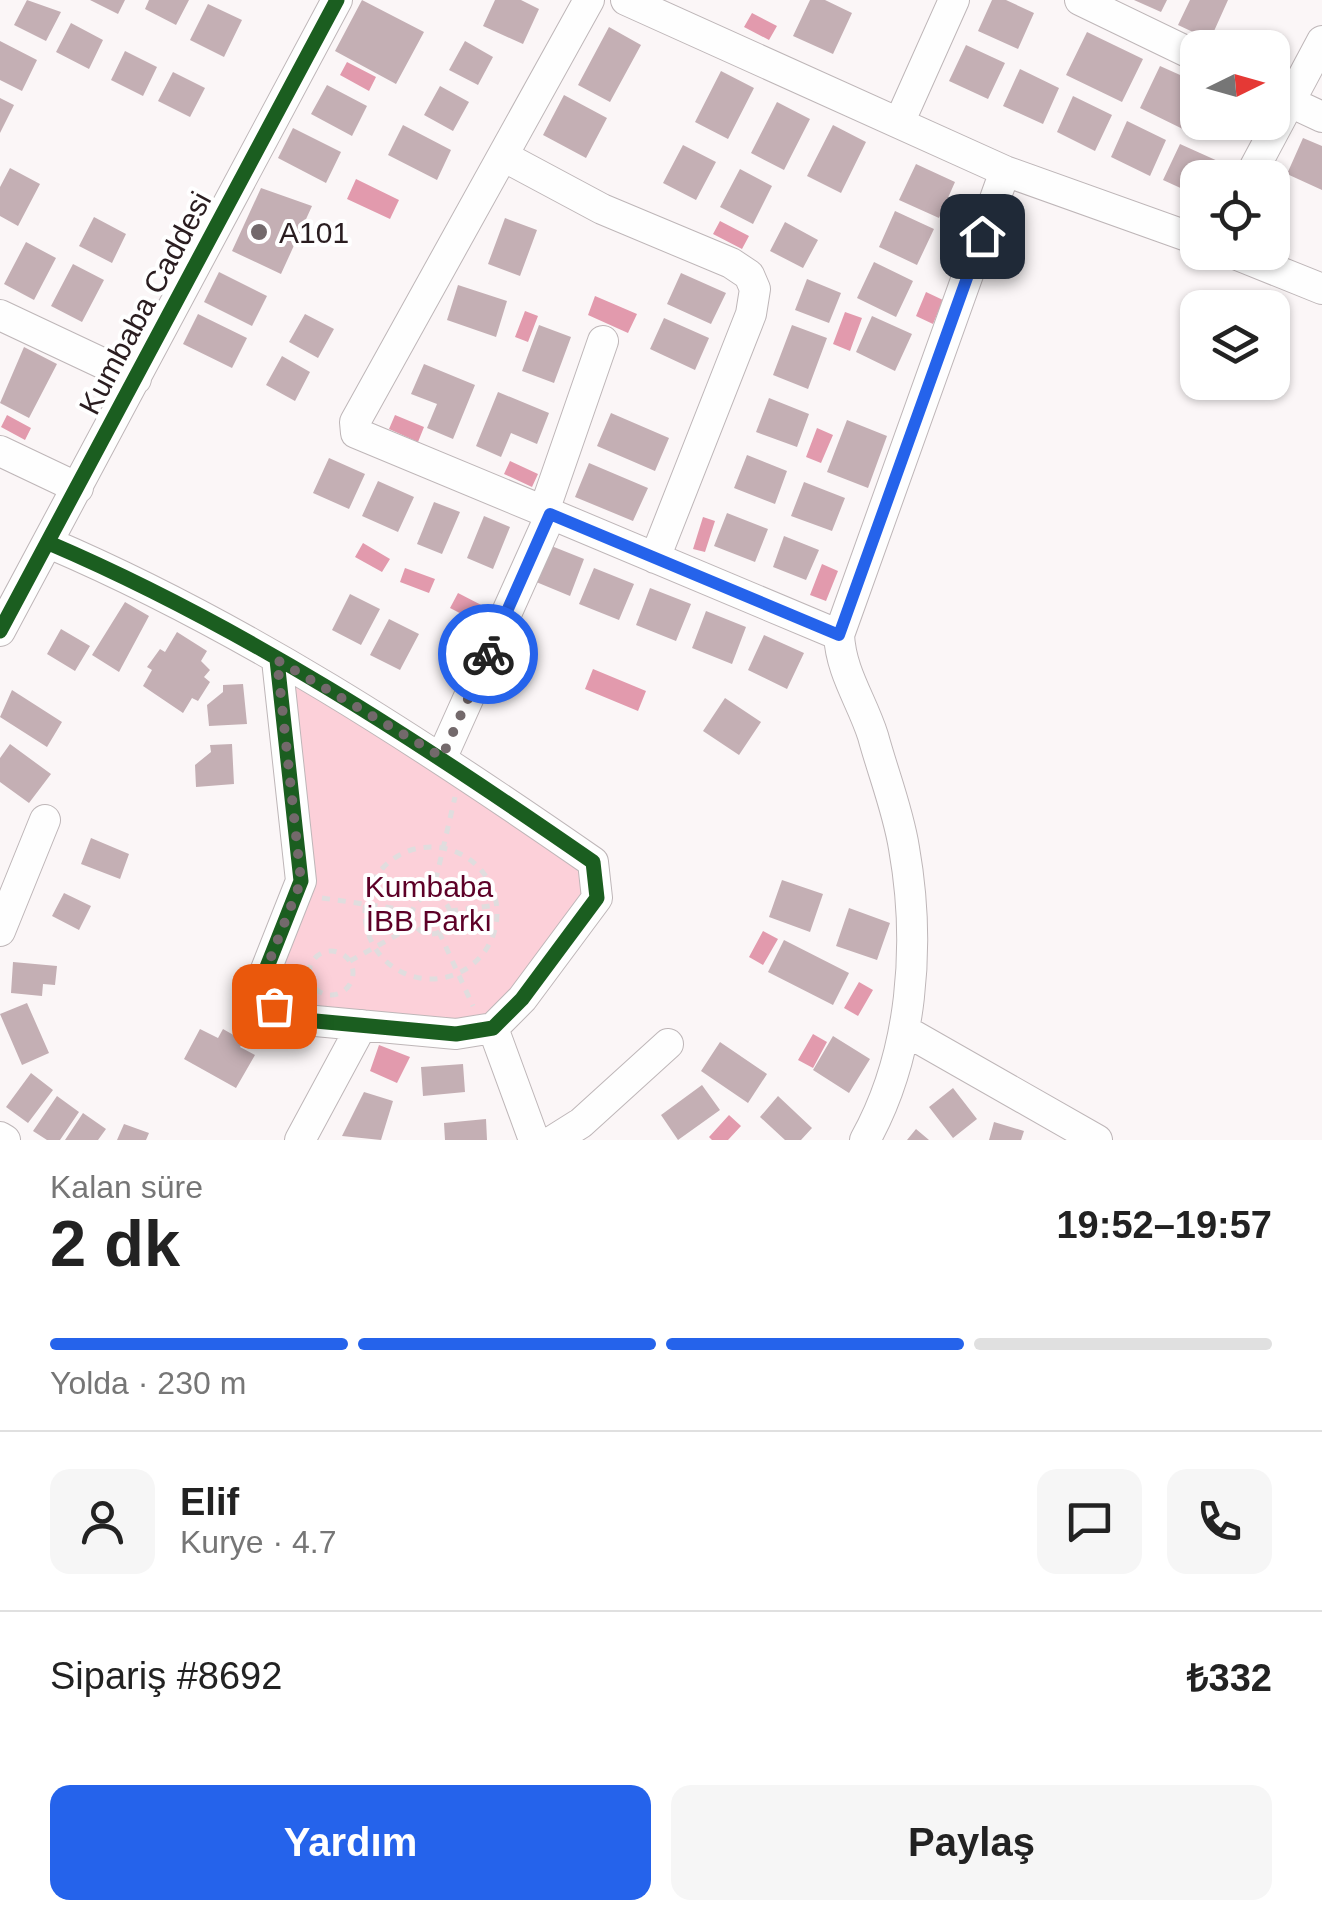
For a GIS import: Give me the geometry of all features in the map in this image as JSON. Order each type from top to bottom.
[{"type":"street","name":"Kumbaba Caddesi","points":[[0,631],[337,0]]},
{"type":"street","points":[[589,0],[354,422],[356,433],[839,635]]},
{"type":"street","points":[[626,0],[1005,171],[1180,234]]},
{"type":"street","points":[[899,123],[954,0]]},
{"type":"street","points":[[1080,0],[1180,48]]},
{"type":"street","points":[[1290,87],[1322,41]]},
{"type":"street","points":[[1290,102],[1322,118]]},
{"type":"street","points":[[503,156],[602,209],[732,262],[749,275],[755,289],[751,314],[723,392],[656,558]]},
{"type":"street","points":[[865,1140],[884,1106],[904,1030],[912,897],[904,843],[870,726],[840,661],[839,635],[1005,171]]},
{"type":"street","points":[[1275,270],[1322,289]]},
{"type":"street","points":[[0,316],[136,379]]},
{"type":"street","points":[[451,763],[547,512],[603,342]]},
{"type":"street","points":[[0,451],[78,488]]},
{"type":"street","points":[[49,543],[209,617],[451,763],[594,862],[598,898],[522,999],[489,1029],[456,1034],[294,1019],[265,994],[265,972],[301,881],[277,660]]},
{"type":"street","points":[[0,931],[45,820]]},
{"type":"street","points":[[300,1140],[362,1025]]},
{"type":"street","points":[[489,1029],[534,1140]]},
{"type":"street","points":[[904,1030],[1097,1140]]},
{"type":"street","points":[[554,1140],[581,1123],[668,1044]]},
{"type":"path","points":[[432,896],[443,847],[451,763]]},
{"type":"path","points":[[418,847],[443,847],[480,868],[497,906],[489,946],[458,974],[417,978],[398,971],[374,947],[368,936],[365,905],[378,870],[396,855],[418,847]]},
{"type":"path","points":[[297,894],[413,912]]},
{"type":"path","points":[[432,896],[444,900],[450,911],[448,924],[438,932],[426,933],[415,925],[413,912],[421,899],[432,896]]},
{"type":"path","points":[[450,911],[497,906]]},
{"type":"path","points":[[350,961],[415,925]]},
{"type":"path","points":[[438,932],[489,1029]]},
{"type":"path","points":[[338,952],[350,961],[351,982],[342,992],[328,995],[311,982],[310,968],[317,956],[338,952]]},
{"type":"green space","name":"Kumbaba İBB Parkı","points":[[277,660],[599,882],[493,1028],[294,1019],[265,972],[301,881]]},
{"type":"shaded area","points":[[752,13],[777,26],[769,40],[744,27]]},
{"type":"shaded area","points":[[347,62],[376,77],[369,91],[340,75]]},
{"type":"shaded area","points":[[356,179],[399,200],[390,219],[347,199]]},
{"type":"shaded area","points":[[720,221],[749,236],[742,249],[713,234]]},
{"type":"shaded area","points":[[926,292],[943,300],[933,324],[916,316]]},
{"type":"shaded area","points":[[595,296],[637,314],[628,333],[588,315]]},
{"type":"shaded area","points":[[525,311],[538,316],[528,342],[515,337]]},
{"type":"shaded area","points":[[845,312],[862,318],[850,351],[833,344]]},
{"type":"shaded area","points":[[7,415],[31,428],[25,440],[1,427]]},
{"type":"shaded area","points":[[395,415],[424,427],[418,442],[389,429]]},
{"type":"shaded area","points":[[817,428],[833,435],[821,463],[806,457]]},
{"type":"shaded area","points":[[510,461],[538,474],[532,487],[504,474]]},
{"type":"shaded area","points":[[703,517],[715,521],[705,552],[693,549]]},
{"type":"shaded area","points":[[363,543],[390,559],[382,572],[355,557]]},
{"type":"shaded area","points":[[822,564],[838,571],[826,601],[810,595]]},
{"type":"shaded area","points":[[405,568],[435,579],[429,593],[400,582]]},
{"type":"shaded area","points":[[458,593],[489,609],[481,624],[450,608]]},
{"type":"shaded area","points":[[593,669],[646,691],[638,711],[585,689]]},
{"type":"shaded area","points":[[763,931],[778,939],[763,965],[749,957]]},
{"type":"shaded area","points":[[859,982],[873,990],[858,1016],[844,1008]]},
{"type":"shaded area","points":[[813,1034],[827,1042],[813,1068],[798,1060]]},
{"type":"shaded area","points":[[379,1045],[410,1057],[397,1083],[370,1071]]},
{"type":"shaded area","points":[[729,1115],[741,1126],[728,1140],[712,1140],[709,1137]]},
{"type":"building","points":[[27,0],[61,12],[46,41],[14,25]]},
{"type":"building","points":[[90,0],[125,0],[118,14]]},
{"type":"building","points":[[149,0],[189,0],[176,25],[145,9]]},
{"type":"building","points":[[362,0],[424,32],[396,84],[335,51]]},
{"type":"building","points":[[495,0],[521,0],[539,9],[523,44],[483,26]]},
{"type":"building","points":[[810,0],[825,0],[852,13],[833,54],[793,36]]},
{"type":"building","points":[[992,0],[1006,0],[1034,13],[1018,49],[978,31]]},
{"type":"building","points":[[1134,0],[1167,0],[1161,12]]},
{"type":"building","points":[[1190,0],[1228,0],[1214,30],[1189,30],[1178,25]]},
{"type":"building","points":[[208,4],[242,20],[224,57],[190,40]]},
{"type":"building","points":[[71,23],[103,40],[89,69],[56,52]]},
{"type":"building","points":[[609,27],[641,45],[610,102],[578,85]]},
{"type":"building","points":[[1087,32],[1143,59],[1122,102],[1066,75]]},
{"type":"building","points":[[0,41],[37,60],[22,91],[0,80]]},
{"type":"building","points":[[465,41],[493,57],[478,85],[449,70]]},
{"type":"building","points":[[966,45],[1005,63],[988,99],[949,81]]},
{"type":"building","points":[[125,51],[157,67],[143,96],[111,80]]},
{"type":"building","points":[[1160,66],[1180,75],[1180,128],[1140,108]]},
{"type":"building","points":[[1020,69],[1059,88],[1043,124],[1003,106]]},
{"type":"building","points":[[721,71],[754,88],[728,139],[695,122]]},
{"type":"building","points":[[173,72],[205,88],[190,117],[158,101]]},
{"type":"building","points":[[327,85],[367,106],[352,136],[311,114]]},
{"type":"building","points":[[440,86],[469,102],[453,131],[424,115]]},
{"type":"building","points":[[564,95],[607,118],[586,158],[543,135]]},
{"type":"building","points":[[1073,96],[1112,115],[1095,151],[1057,132]]},
{"type":"building","points":[[0,98],[14,105],[0,133]]},
{"type":"building","points":[[777,102],[810,119],[784,170],[751,153]]},
{"type":"building","points":[[1127,121],[1166,140],[1150,176],[1111,157]]},
{"type":"building","points":[[403,125],[451,150],[437,180],[388,155]]},
{"type":"building","points":[[833,125],[866,142],[841,193],[807,176]]},
{"type":"building","points":[[293,128],[341,152],[326,183],[278,158]]},
{"type":"building","points":[[1303,138],[1322,146],[1322,190],[1290,175]]},
{"type":"building","points":[[1180,144],[1216,160],[1180,160],[1180,188],[1163,180]]},
{"type":"building","points":[[683,145],[716,162],[696,200],[663,183]]},
{"type":"building","points":[[916,164],[955,182],[939,218],[899,200]]},
{"type":"building","points":[[10,168],[40,184],[18,226],[0,216],[0,187]]},
{"type":"building","points":[[740,169],[772,186],[753,224],[720,207]]},
{"type":"building","points":[[261,188],[312,206],[281,274],[232,251]]},
{"type":"building","points":[[895,211],[934,229],[917,265],[879,247]]},
{"type":"building","points":[[94,217],[126,234],[112,263],[79,246]]},
{"type":"building","points":[[505,218],[537,230],[520,276],[488,264]]},
{"type":"building","points":[[785,222],[818,240],[803,268],[770,251]]},
{"type":"building","points":[[26,242],[56,258],[34,300],[4,284]]},
{"type":"building","points":[[874,262],[913,281],[896,317],[857,298]]},
{"type":"building","points":[[73,264],[104,280],[82,322],[51,306]]},
{"type":"building","points":[[219,272],[267,296],[252,326],[204,302]]},
{"type":"building","points":[[681,273],[726,293],[711,324],[667,304]]},
{"type":"building","points":[[807,279],[841,293],[829,323],[795,310]]},
{"type":"building","points":[[458,285],[507,301],[496,337],[447,320]]},
{"type":"building","points":[[198,314],[247,338],[232,368],[183,344]]},
{"type":"building","points":[[305,314],[334,329],[318,358],[289,342]]},
{"type":"building","points":[[872,316],[912,334],[895,371],[856,352]]},
{"type":"building","points":[[664,318],[709,338],[695,370],[650,349]]},
{"type":"building","points":[[539,325],[571,337],[554,383],[522,371]]},
{"type":"building","points":[[792,325],[827,338],[808,389],[773,375]]},
{"type":"building","points":[[24,347],[57,364],[29,418],[0,403]]},
{"type":"building","points":[[282,356],[310,372],[295,401],[266,385]]},
{"type":"building","points":[[424,364],[475,385],[453,439],[427,428],[437,404],[411,394]]},
{"type":"building","points":[[498,392],[549,413],[537,444],[511,433],[501,457],[476,446]]},
{"type":"building","points":[[769,398],[809,414],[797,447],[756,432]]},
{"type":"building","points":[[611,413],[669,438],[655,471],[597,446]]},
{"type":"building","points":[[847,420],[887,436],[868,488],[827,472]]},
{"type":"building","points":[[747,455],[787,471],[775,504],[734,488]]},
{"type":"building","points":[[329,458],[365,474],[349,509],[313,493]]},
{"type":"building","points":[[589,463],[648,488],[633,521],[575,497]]},
{"type":"building","points":[[378,481],[414,497],[398,532],[362,516]]},
{"type":"building","points":[[804,482],[845,498],[832,531],[791,516]]},
{"type":"building","points":[[434,502],[460,512],[442,554],[417,544]]},
{"type":"building","points":[[727,513],[768,529],[755,562],[714,546]]},
{"type":"building","points":[[484,516],[510,527],[493,569],[467,558]]},
{"type":"building","points":[[784,536],[819,550],[806,580],[773,567]]},
{"type":"building","points":[[544,543],[584,559],[570,596],[529,579]]},
{"type":"building","points":[[594,568],[634,584],[619,620],[579,604]]},
{"type":"building","points":[[650,588],[691,604],[676,641],[636,625]]},
{"type":"building","points":[[350,594],[380,609],[361,645],[332,630]]},
{"type":"building","points":[[125,602],[149,616],[119,672],[92,655]]},
{"type":"building","points":[[706,611],[746,627],[732,664],[692,648]]},
{"type":"building","points":[[389,619],[419,634],[400,670],[370,655]]},
{"type":"building","points":[[61,629],[90,646],[75,671],[47,654]]},
{"type":"building","points":[[177,632],[207,651],[201,661],[210,670],[204,677],[210,682],[198,701],[192,698],[183,713],[143,686],[152,670],[147,667],[160,649],[165,652]]},
{"type":"building","points":[[764,635],[804,653],[787,689],[748,670]]},
{"type":"building","points":[[243,684],[247,724],[209,726],[207,705],[223,692],[223,685]]},
{"type":"building","points":[[12,690],[62,722],[47,747],[0,717]]},
{"type":"building","points":[[725,698],[761,722],[739,755],[703,731]]},
{"type":"building","points":[[10,744],[51,774],[29,803],[0,782],[0,758]]},
{"type":"building","points":[[232,744],[234,784],[196,787],[195,765],[211,752],[210,745]]},
{"type":"building","points":[[91,838],[129,854],[120,879],[81,864]]},
{"type":"building","points":[[782,880],[823,894],[810,932],[769,917]]},
{"type":"building","points":[[64,893],[91,906],[79,930],[52,916]]},
{"type":"building","points":[[849,908],[890,923],[877,960],[836,946]]},
{"type":"building","points":[[784,940],[849,973],[833,1005],[768,972]]},
{"type":"building","points":[[13,962],[57,966],[55,985],[43,984],[42,996],[11,993]]},
{"type":"building","points":[[27,1003],[49,1053],[22,1065],[0,1014]]},
{"type":"building","points":[[200,1029],[218,1038],[223,1029],[244,1041],[240,1047],[255,1055],[236,1088],[184,1059]]},
{"type":"building","points":[[833,1036],[870,1059],[849,1093],[813,1070]]},
{"type":"building","points":[[720,1042],[767,1074],[748,1103],[701,1071]]},
{"type":"building","points":[[463,1064],[465,1092],[423,1096],[421,1067]]},
{"type":"building","points":[[31,1073],[53,1090],[28,1123],[6,1107]]},
{"type":"building","points":[[702,1085],[720,1110],[678,1140],[661,1115]]},
{"type":"building","points":[[953,1088],[977,1119],[953,1138],[929,1107]]},
{"type":"building","points":[[364,1092],[393,1101],[381,1140],[342,1136]]},
{"type":"building","points":[[57,1096],[79,1112],[60,1140],[47,1140],[33,1131]]},
{"type":"building","points":[[778,1096],[812,1128],[801,1140],[785,1140],[760,1117]]},
{"type":"building","points":[[83,1113],[106,1129],[98,1140],[65,1140]]},
{"type":"building","points":[[486,1119],[487,1140],[445,1140],[444,1123]]},
{"type":"building","points":[[994,1122],[1024,1131],[1021,1140],[989,1140]]},
{"type":"building","points":[[124,1124],[149,1133],[146,1140],[117,1140]]},
{"type":"building","points":[[916,1129],[929,1140],[907,1140]]},
{"type":"cycle path","points":[[0,631],[337,0]]},
{"type":"cycle path","points":[[49,543],[192,611],[261,649],[396,730],[593,862],[597,898],[522,999],[493,1028],[456,1034],[294,1019],[265,994],[265,972],[301,881],[277,660]]},
{"type":"way so far","points":[[274,1006],[265,994],[265,972],[301,881],[277,660],[442,757],[488,654]]},
{"type":"place","name":"A101","points":[[259,232]]},
{"type":"route","points":[[488,654],[550,514],[839,635],[982,236]]}]
